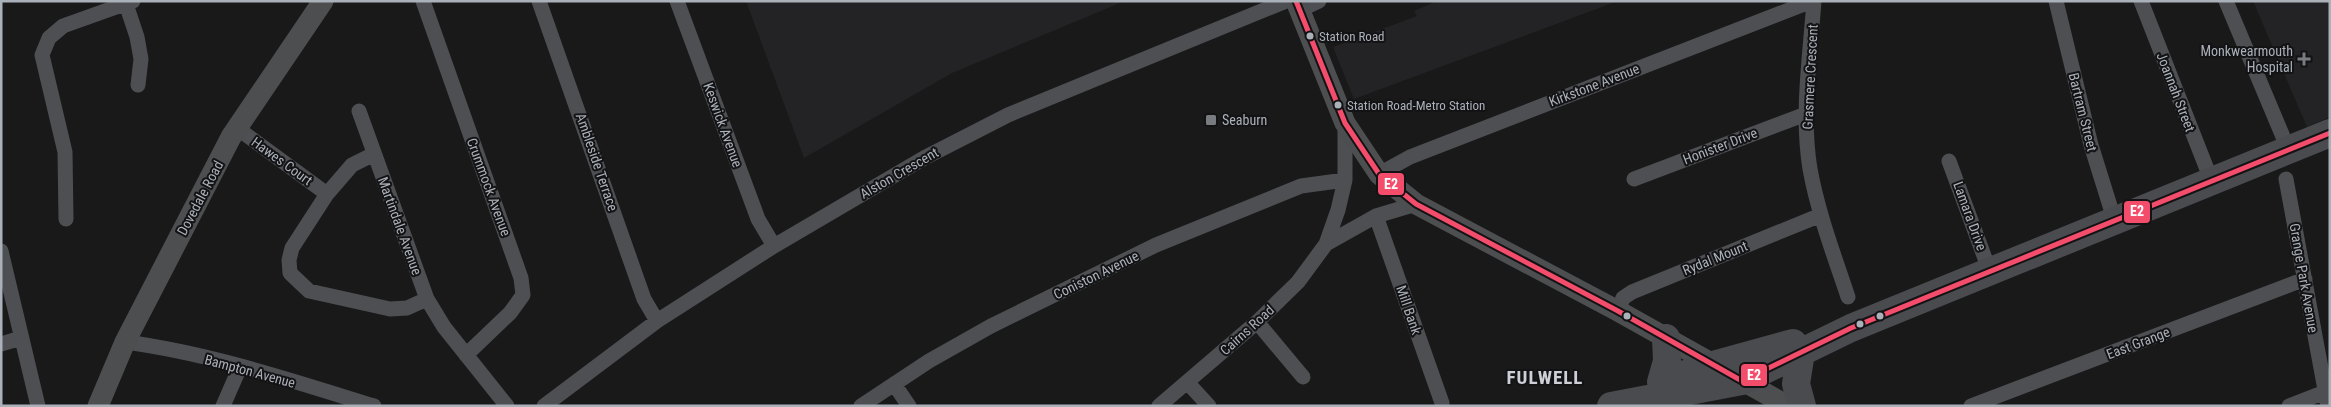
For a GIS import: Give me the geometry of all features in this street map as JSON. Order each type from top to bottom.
[{"type":"highway","points":[[1594,406],[1742,381],[1850,328],[2212,182],[2284,139],[2330,133]]},
{"type":"highway","points":[[1611,406],[1668,394],[1713,365],[1850,328]]},
{"type":"highway","points":[[1666,338],[1668,394]]},
{"type":"highway","points":[[1801,352],[1796,384],[1802,406]]},
{"type":"main road","name":"Dovedale Road","points":[[98,406],[125,342],[238,128],[323,1]]},
{"type":"main road","points":[[1294,4],[1344,123],[1380,174],[1416,204],[1618,310],[1788,406]]},
{"type":"street","name":"Crummock Avenue","points":[[423,1],[521,278],[523,296],[510,313],[466,355]]},
{"type":"street","name":"Ambleside Terrace","points":[[539,1],[644,299],[657,321]]},
{"type":"street","name":"Keswick Avenue","points":[[677,1],[758,219],[774,246]]},
{"type":"street","name":"Alston Crescent","points":[[544,406],[657,321],[774,246],[924,158],[1008,115],[1294,4],[1319,1]]},
{"type":"street","name":"Grasmere Crescent","points":[[1813,1],[1806,114],[1810,168],[1821,215],[1848,297]]},
{"type":"street","name":"Kirkstone Avenue","points":[[1380,174],[1410,156],[1813,1]]},
{"type":"street","name":"Bartram Street","points":[[2056,1],[2091,145],[2115,222]]},
{"type":"street","name":"Joannah Street","points":[[2141,1],[2212,182]]},
{"type":"street","points":[[2226,1],[2284,139]]},
{"type":"street","points":[[66,219],[65,152],[42,55],[48,38],[63,26],[130,3],[141,59],[138,85]]},
{"type":"street","name":"Martindale Avenue","points":[[359,111],[427,298],[444,326],[507,406]]},
{"type":"street","name":"Honister Drive","points":[[1634,179],[1806,114]]},
{"type":"street","name":"Cairns Road","points":[[1159,406],[1257,322],[1298,282],[1326,244],[1338,210],[1345,180],[1344,123]]},
{"type":"street","name":"Hawes Court","points":[[238,128],[327,194]]},
{"type":"street","points":[[374,154],[352,165],[327,194],[292,248],[289,260],[290,273],[298,283],[309,291],[390,309],[408,308],[427,298]]},
{"type":"street","name":"Lamara Drive","points":[[1950,161],[1990,272]]},
{"type":"street","name":"Grange Park Avenue","points":[[2286,179],[2326,399]]},
{"type":"street","name":"Coniston Avenue","points":[[861,406],[929,361],[991,326],[1156,245],[1301,186],[1345,180]]},
{"type":"street","name":"Cairns Road","points":[[1326,244],[1376,216],[1416,204]]},
{"type":"street","name":"Rydal Mount","points":[[1618,310],[1623,298],[1632,292],[1821,215]]},
{"type":"street","name":"Mill Bank","points":[[1376,216],[1442,403]]},
{"type":"street","points":[[1,251],[38,406]]},
{"type":"street","name":"East Grange","points":[[1971,406],[2305,280]]},
{"type":"street","points":[[1257,322],[1303,377]]},
{"type":"street","points":[[1,344],[21,338]]},
{"type":"street","name":"Bampton Avenue","points":[[125,342],[147,345],[240,367],[364,404]]},
{"type":"street","points":[[223,406],[240,367]]},
{"type":"street","points":[[1187,382],[1209,406]]},
{"type":"street","points":[[894,384],[910,406]]},
{"type":"street","points":[[2289,406],[2326,399]]},
{"type":"shaded area","points":[[746,1],[1125,1],[952,73],[804,158]]},
{"type":"shaded area","points":[[1437,1],[1618,1],[1354,99],[1333,47],[1417,16],[1414,11]]},
{"type":"shaded area","name":"Monkwearmouth Hospital","points":[[2253,1],[2330,1],[2330,117],[2307,127]]},
{"type":"transit line","name":"E2","points":[[1296,1],[1345,123],[1379,174],[1416,204],[1618,311],[1742,381],[1851,328],[2330,133]]},
{"type":"place","name":"Station Road","points":[[1310,36]]},
{"type":"place","name":"Monkwearmouth Hospital","points":[[2304,59]]},
{"type":"place","name":"Station Road-Metro Station","points":[[1338,105]]},
{"type":"place","name":"Seaburn","points":[[1211,120]]},
{"type":"district","name":"FULWELL","points":[[1545,377]]}]
